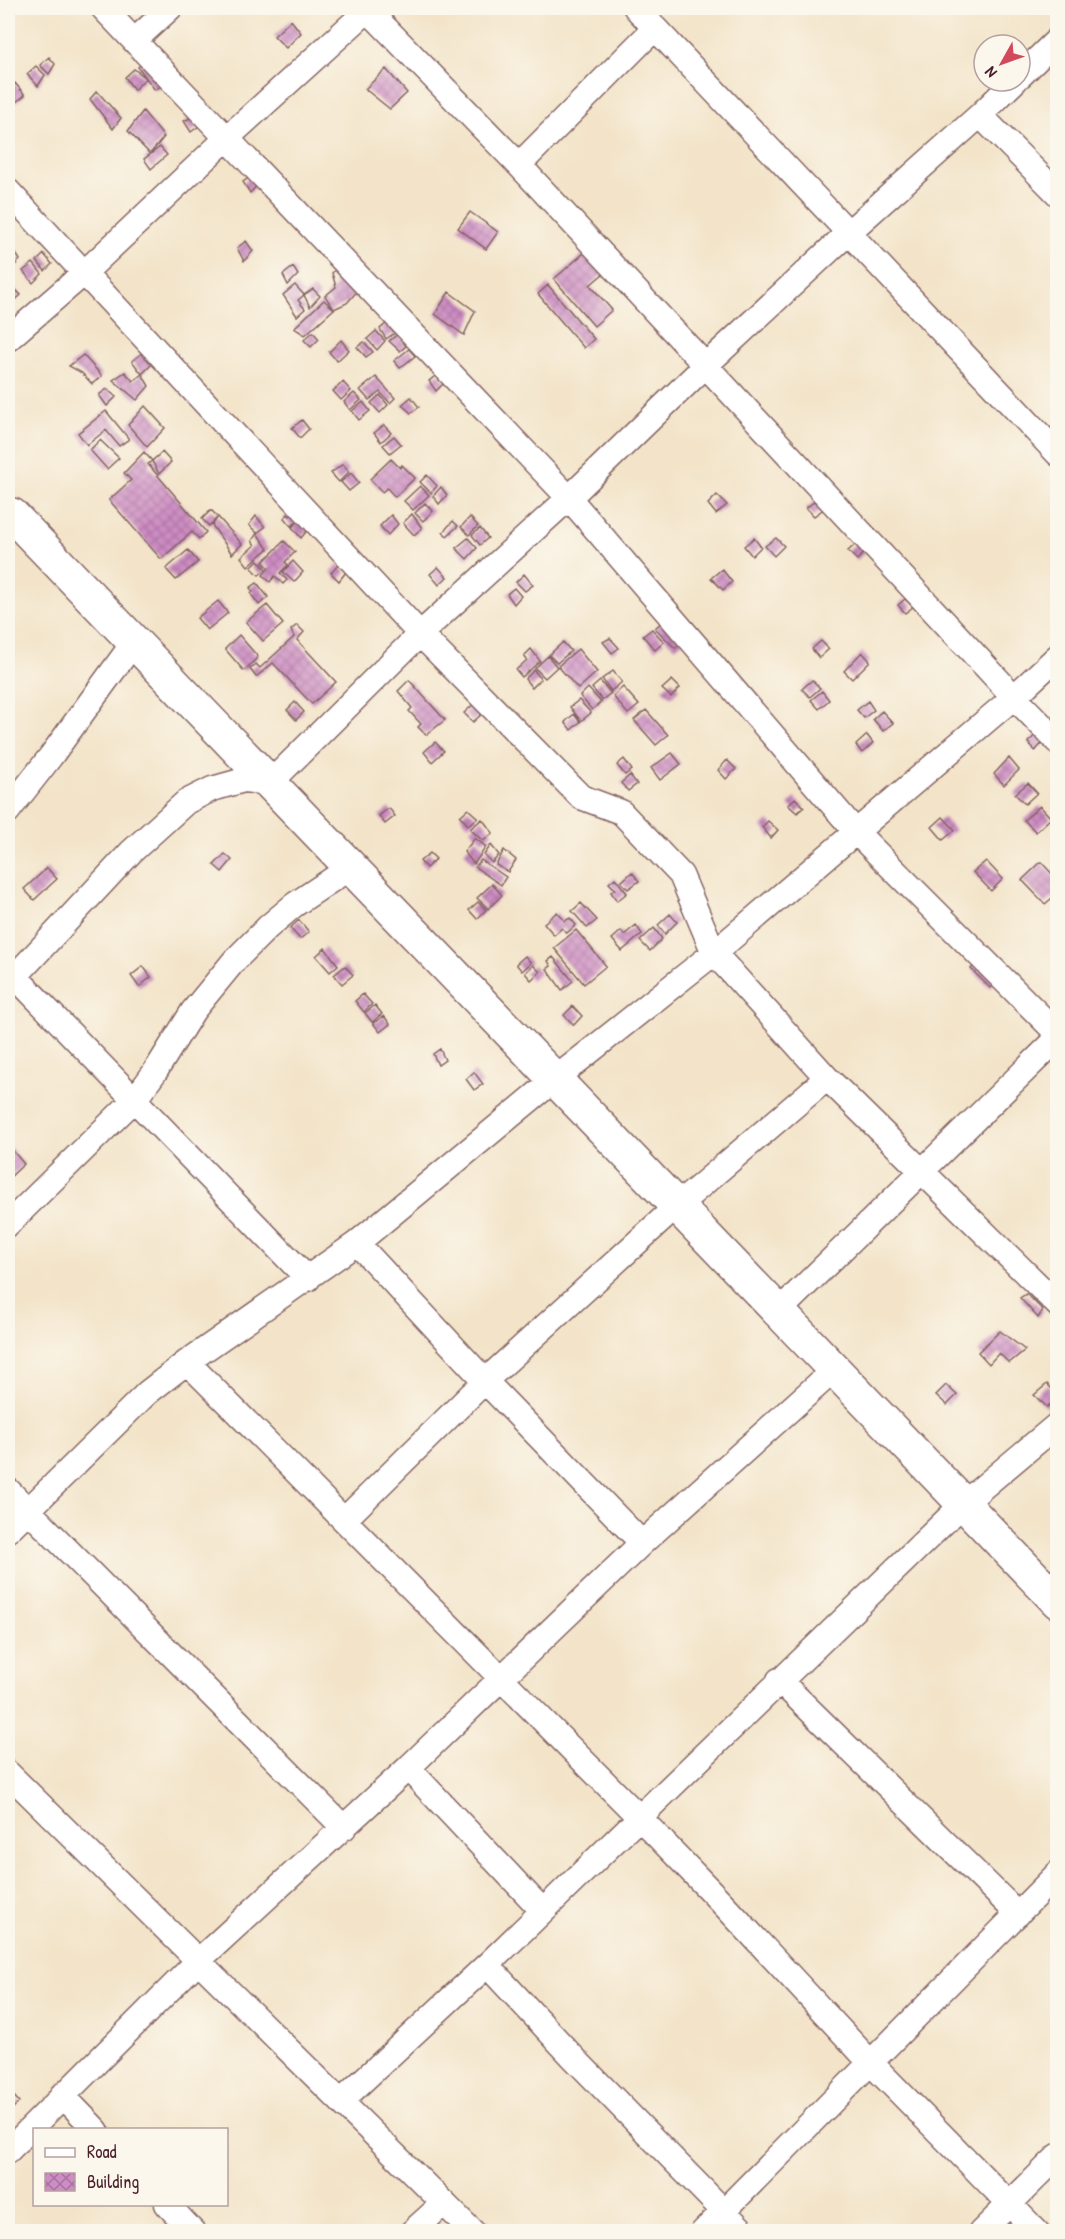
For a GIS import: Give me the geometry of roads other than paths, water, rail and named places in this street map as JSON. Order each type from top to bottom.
[{"type":"street","points":[[103,8],[569,498],[856,832],[1058,1036],[778,1312]]},
{"type":"street","points":[[135,41],[170,8]]},
{"type":"street","points":[[8,339],[83,274],[368,8],[519,165],[1058,742]]},
{"type":"street","points":[[636,8],[1058,454]]},
{"type":"street","points":[[519,165],[655,28]]},
{"type":"street","points":[[1032,64],[1058,39]]},
{"type":"street","points":[[270,783],[420,634],[569,498],[706,365],[849,232],[1003,93]]},
{"type":"street","points":[[980,116],[1058,194]]},
{"type":"street","points":[[8,191],[420,634],[581,797],[621,812],[681,875],[714,953],[826,1078],[1058,1305]]},
{"type":"street","points":[[9,515],[1058,1602]]},
{"type":"street","points":[[8,811],[134,642]]},
{"type":"street","points":[[8,1530],[147,1393],[186,1362],[357,1243],[555,1079],[714,953],[1014,697],[1058,656]]},
{"type":"street","points":[[270,783],[244,780],[212,789],[186,802],[131,852],[10,976],[135,1099],[308,1279]]},
{"type":"street","points":[[8,1224],[135,1099],[156,1072],[193,1011],[234,961],[285,912],[351,867]]},
{"type":"street","points":[[344,1520],[485,1381],[677,1206],[826,1078]]},
{"type":"street","points":[[357,1243],[485,1381],[642,1543]]},
{"type":"street","points":[[186,1362],[639,1817],[870,2062],[1036,2232]]},
{"type":"street","points":[[8,2151],[198,1961],[408,1768],[642,1543],[834,1370]]},
{"type":"street","points":[[340,2101],[488,1965],[779,1680],[963,1504],[1058,1424]]},
{"type":"street","points":[[8,1490],[344,1828]]},
{"type":"street","points":[[779,1680],[1018,1914]]},
{"type":"street","points":[[408,1768],[543,1911]]},
{"type":"street","points":[[8,1773],[473,2232]]},
{"type":"street","points":[[703,2232],[1058,1873]]},
{"type":"street","points":[[488,1965],[571,2055],[744,2232]]},
{"type":"street","points":[[62,2095],[94,2128]]},
{"type":"street","points":[[981,2232],[1058,2156]]},
{"type":"street","points":[[412,2232],[444,2202]]},
{"type":"street","points":[[168,2206],[193,2232]]}]
